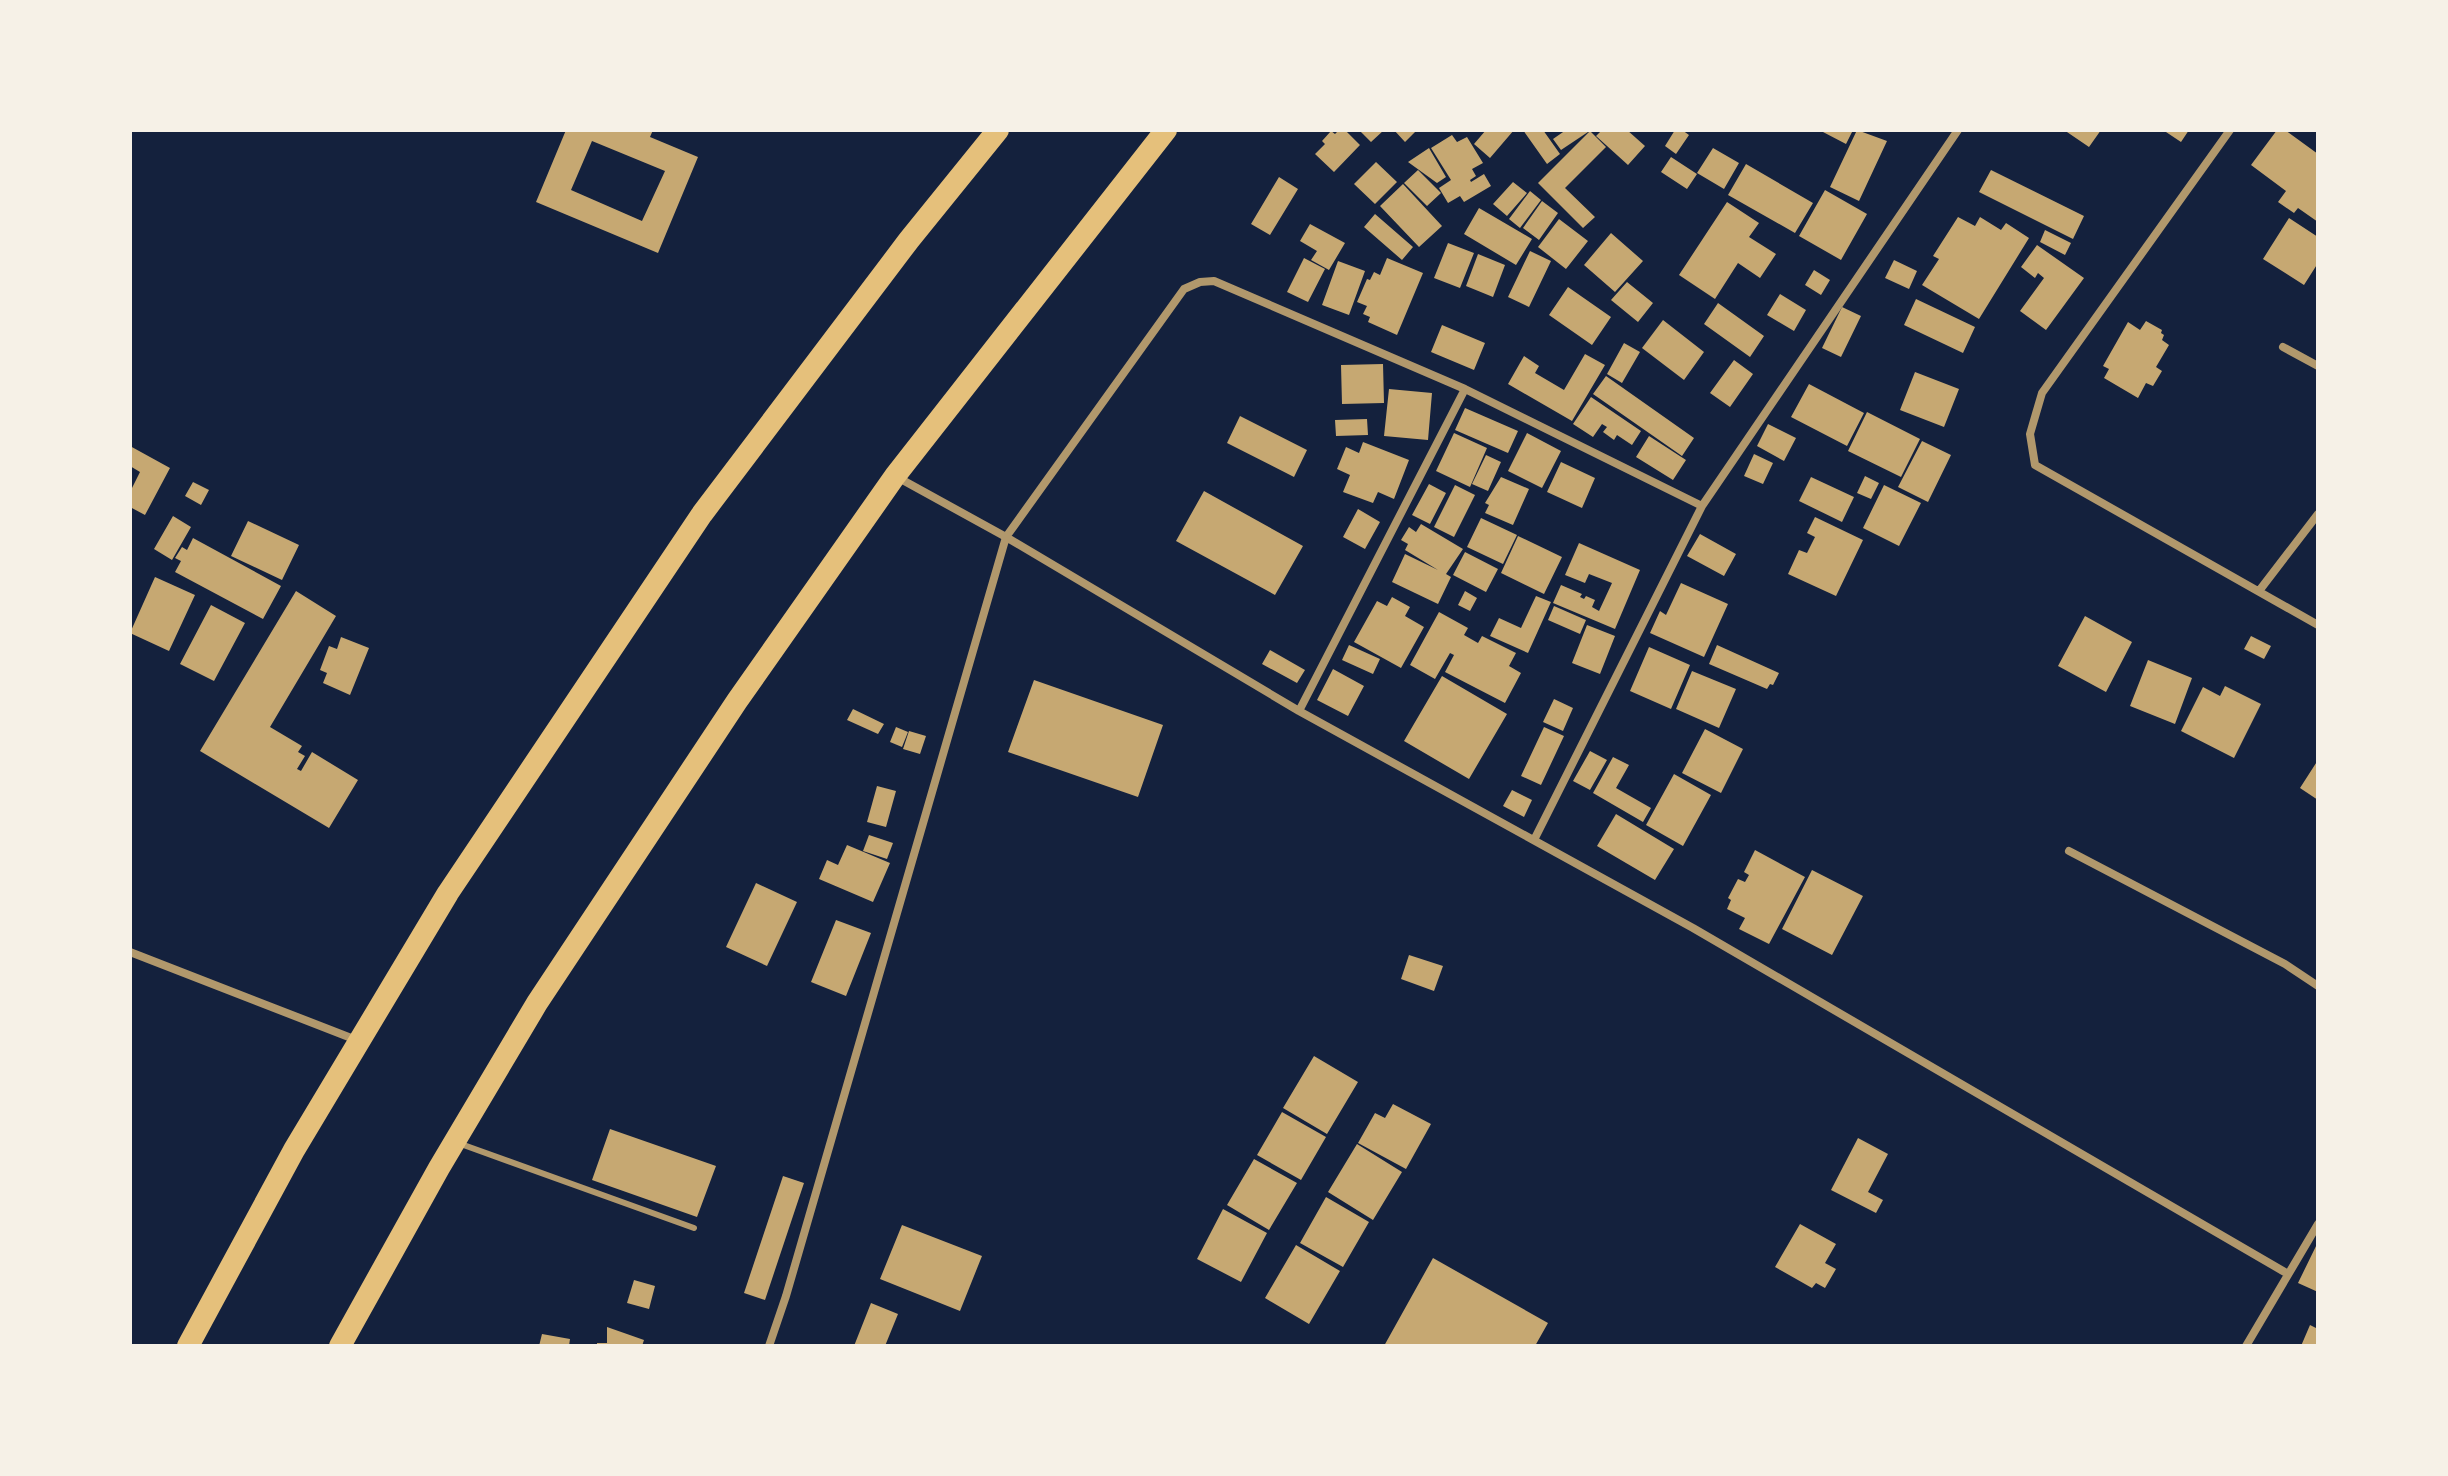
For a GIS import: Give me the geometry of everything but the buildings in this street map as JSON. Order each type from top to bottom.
[{"type":"highway","points":[[188,1346],[294,1150],[448,893],[702,514],[909,240],[998,130]]},
{"type":"highway","points":[[340,1346],[454,1142],[546,989],[737,701],[895,476],[1166,130]]},
{"type":"street","points":[[1534,840],[1702,506],[1958,130]]},
{"type":"street","points":[[2230,130],[2042,393],[2030,434],[2035,465],[2318,625]]},
{"type":"street","points":[[769,1346],[1006,537],[1184,289],[1200,282],[1214,281],[1465,389],[1702,506]]},
{"type":"street","points":[[2283,347],[2318,366]]},
{"type":"street","points":[[1299,711],[1465,389]]},
{"type":"street","points":[[895,476],[1006,537],[1299,711],[1706,936],[2288,1274]]},
{"type":"street","points":[[2259,591],[2318,514]]},
{"type":"street","points":[[2069,851],[2285,964],[2318,986]]},
{"type":"street","points":[[130,952],[360,1041]]},
{"type":"street","points":[[2246,1346],[2318,1224]]},
{"type":"lane","points":[[454,1142],[694,1228]]}]
